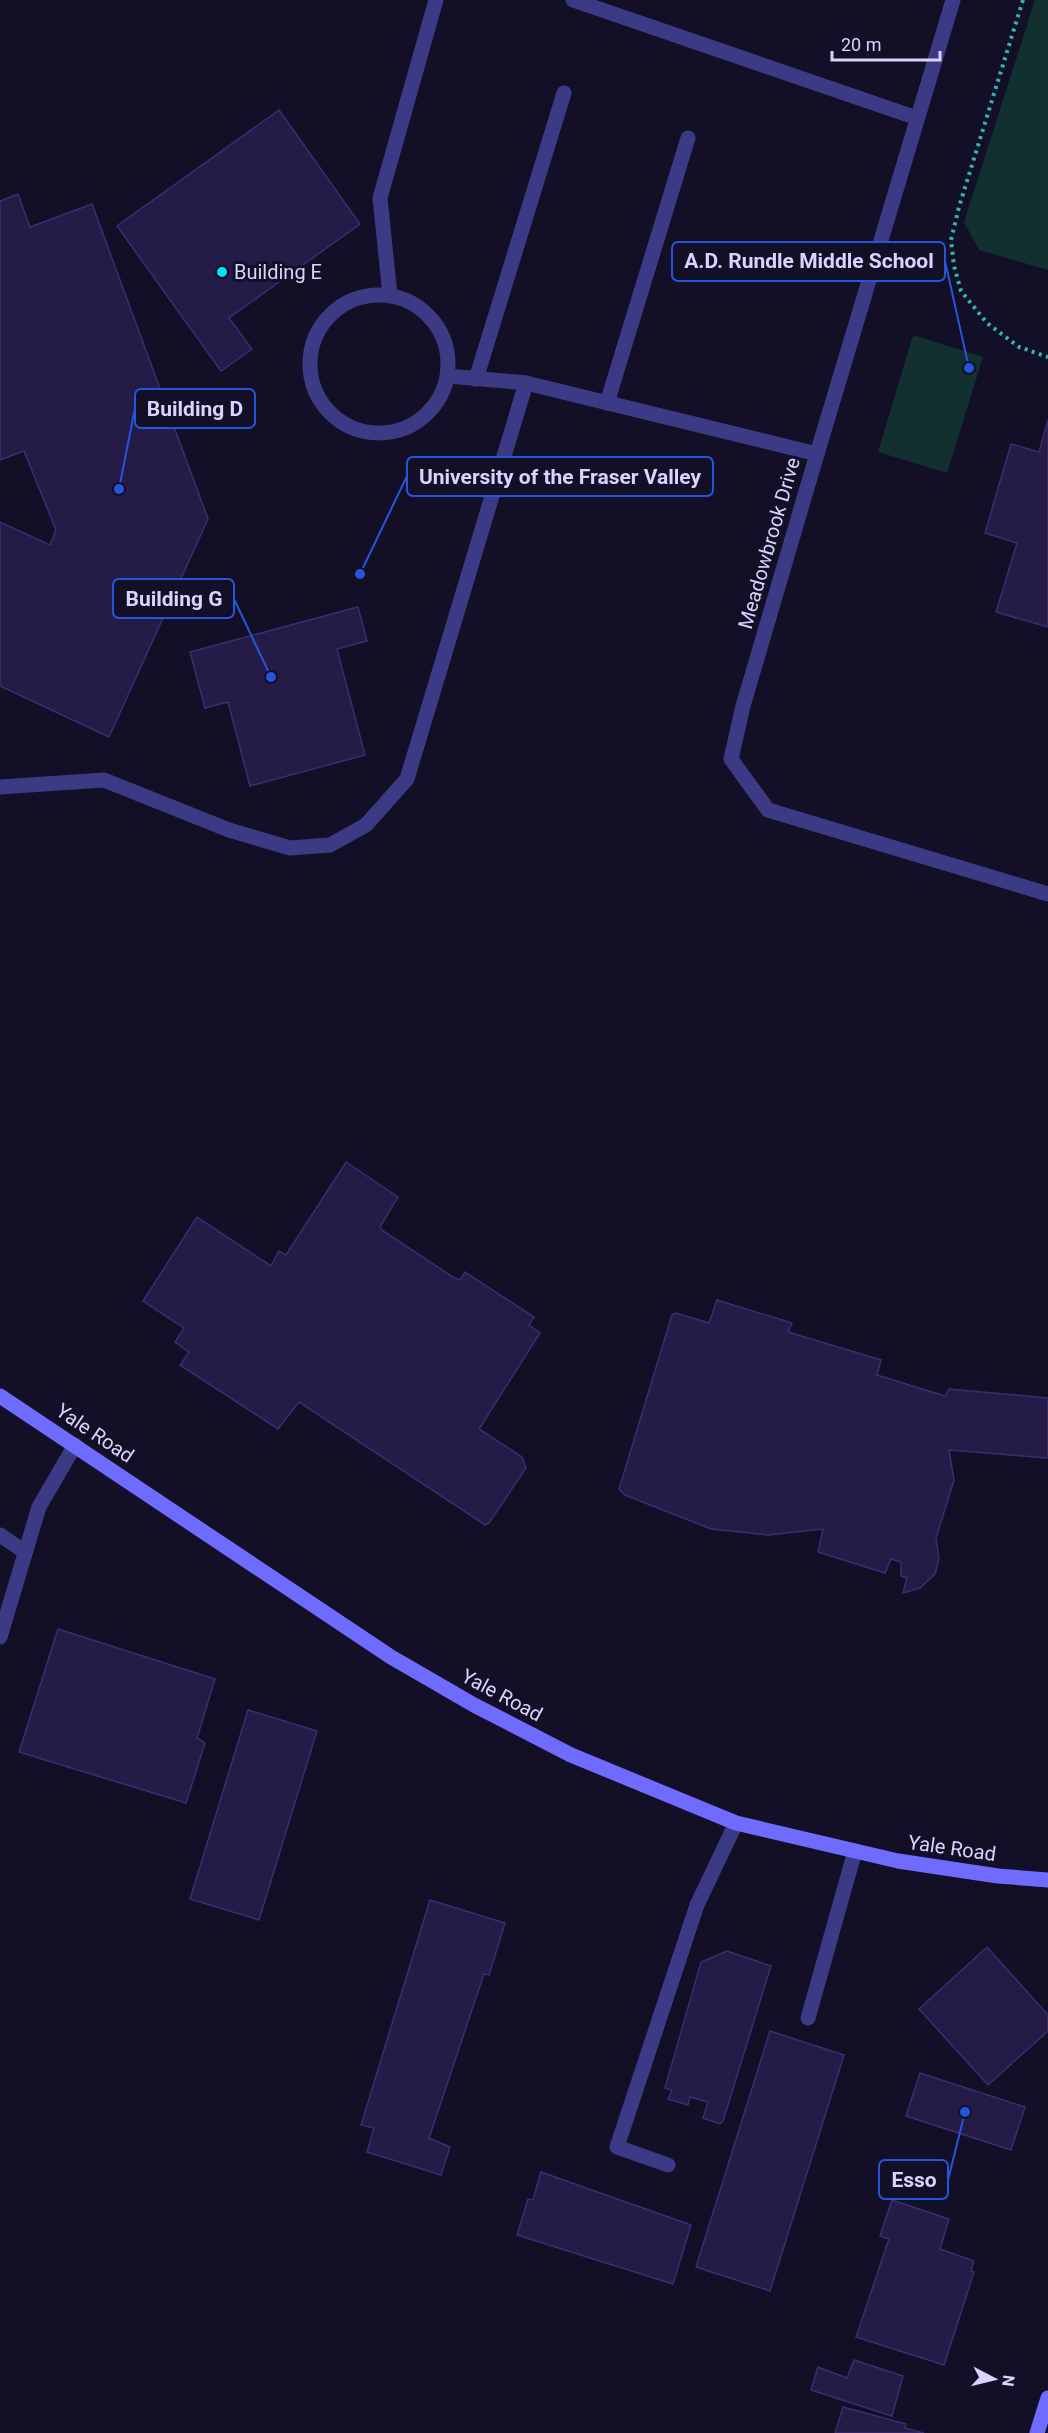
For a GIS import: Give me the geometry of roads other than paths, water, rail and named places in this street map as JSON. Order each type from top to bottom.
[{"type":"main road","name":"Yale Road","points":[[0,1396],[391,1657],[571,1755],[736,1823],[898,1861],[998,1876],[1048,1880]]},
{"type":"main road","points":[[1037,2433],[1048,2398]]},
{"type":"street","points":[[390,295],[380,198],[436,0]]},
{"type":"street","points":[[573,0],[599,4],[917,118]]},
{"type":"street","name":"Meadowbrook Drive","points":[[953,0],[743,706],[732,759],[768,810],[1048,894]]},
{"type":"street","points":[[477,379],[564,93]]},
{"type":"street","points":[[607,403],[688,138]]},
{"type":"street","points":[[369,295],[390,295],[411,302],[429,315],[442,333],[449,354],[448,376],[440,398],[425,417],[404,430],[381,434],[357,430],[335,419],[319,400],[311,378],[310,354],[317,333],[330,315],[347,302],[369,295]]},
{"type":"street","points":[[448,376],[526,383],[817,454]]},
{"type":"street","points":[[0,786],[104,780],[229,830],[290,848],[330,844],[366,825],[407,778],[526,383]]},
{"type":"street","points":[[0,1637],[39,1507],[75,1445]]},
{"type":"street","points":[[0,1535],[25,1552]]},
{"type":"street","points":[[668,2165],[617,2147],[697,1905],[736,1823]]},
{"type":"street","points":[[808,2018],[855,1851]]},
{"type":"place","name":"Building E","points":[[222,272]]},
{"type":"place","name":"A.D. Rundle Middle School","points":[[969,368]]},
{"type":"place","name":"Building D","points":[[119,489]]},
{"type":"place","name":"University of the Fraser Valley","points":[[360,574]]},
{"type":"place","name":"Building G","points":[[271,677]]},
{"type":"place","name":"Esso","points":[[965,2112]]}]
